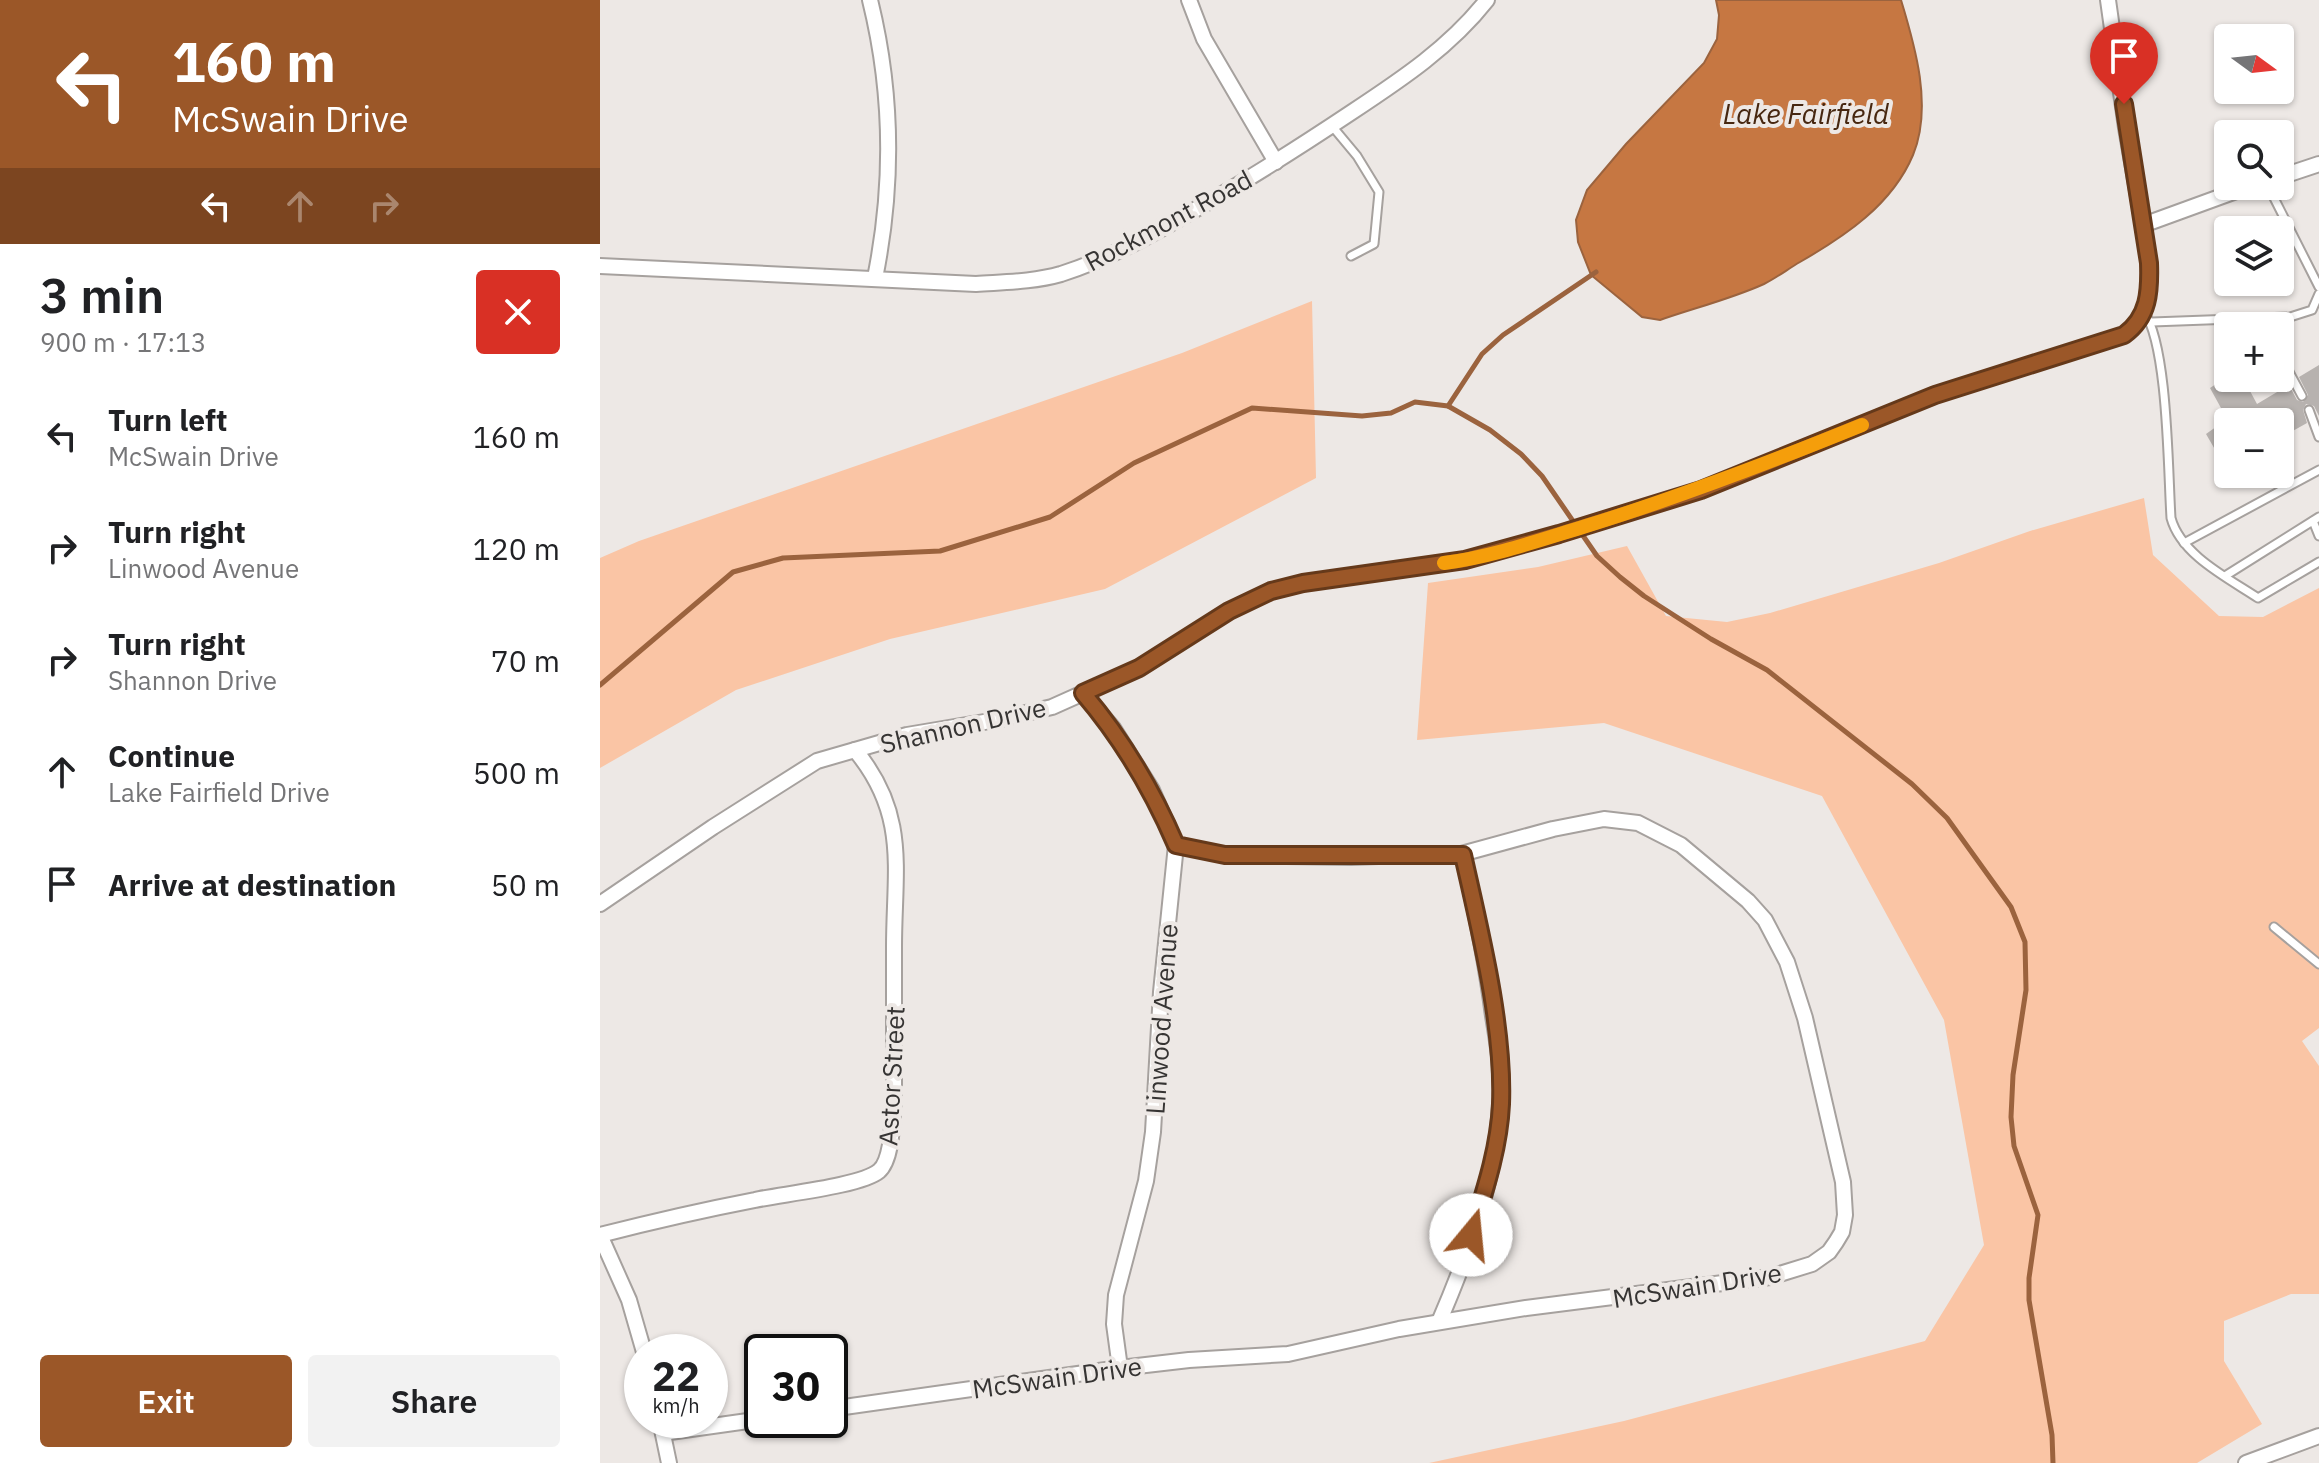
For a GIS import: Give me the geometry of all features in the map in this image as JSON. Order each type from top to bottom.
[{"type":"street","points":[[870,0],[888,94],[890,153],[886,208],[875,278]]},
{"type":"street","points":[[1189,0],[1204,39],[1276,162]]},
{"type":"street","name":"Rockmont Road","points":[[600,266],[976,284],[1023,281],[1060,274],[1091,263],[1164,227],[1276,162],[1439,51],[1487,0]]},
{"type":"street","points":[[2108,0],[2143,225],[2150,285],[2148,317]]},
{"type":"street","points":[[2294,172],[2319,164]]},
{"type":"street","points":[[2143,225],[2214,199]]},
{"type":"street","name":"Shannon Drive","points":[[600,904],[817,761],[907,735],[1034,712],[1139,668],[1229,611],[1271,591],[1303,583],[1465,560],[1701,490],[1935,395],[2110,341],[2132,330],[2148,317]]},
{"type":"street","name":"Linwood Avenue","points":[[1083,693],[1113,728],[1152,790],[1176,845],[1161,992],[1153,1132],[1146,1181],[1116,1295],[1114,1324],[1120,1368]]},
{"type":"street","name":"Astor Street","points":[[600,1235],[859,1180],[877,1173],[886,1162],[894,1100],[896,847],[887,804],[873,772],[855,750]]},
{"type":"street","name":"McSwain Drive","points":[[848,1406],[1120,1368],[1288,1354],[1439,1322],[1787,1273],[1812,1264],[1829,1252],[1842,1232],[1845,1215],[1843,1182],[1805,1018],[1780,945],[1765,920],[1748,901],[1681,845],[1651,828],[1623,820],[1586,820],[1463,855],[1225,855],[1176,845]]},
{"type":"street","points":[[1439,1322],[1455,1284],[1486,1186],[1501,1105],[1500,1062],[1485,956],[1463,855]]},
{"type":"street","points":[[600,1235],[629,1300],[639,1334]]},
{"type":"street","points":[[2246,1463],[2319,1436]]},
{"type":"street","points":[[664,1438],[669,1463]]},
{"type":"lane","points":[[1332,126],[1357,156],[1379,192],[1374,244],[1351,256]]},
{"type":"lane","points":[[2275,200],[2319,287]]},
{"type":"lane","points":[[2294,316],[2312,310],[2319,294]]},
{"type":"lane","points":[[2214,320],[2148,317],[2160,356],[2174,531],[2225,576],[2258,598],[2319,562]]},
{"type":"lane","points":[[2294,381],[2302,396]]},
{"type":"lane","points":[[2309,410],[2319,437]]},
{"type":"lane","points":[[2184,543],[2319,470]]},
{"type":"lane","points":[[2225,576],[2316,519],[2319,536]]},
{"type":"lane","points":[[2274,927],[2319,964]]},
{"type":"shaded area","points":[[1312,301],[1316,478],[1105,589],[890,639],[736,690],[600,768],[600,558],[639,541],[1182,353]]},
{"type":"shaded area","points":[[2144,498],[2153,555],[2219,616],[2263,617],[2319,588],[2319,1028],[2302,1041],[2319,1066],[2319,1294],[2291,1294],[2224,1321],[2224,1361],[2262,1424],[2197,1463],[1429,1463],[1624,1421],[1925,1341],[1984,1245],[1944,1020],[1822,796],[1604,723],[1417,740],[1428,583],[1538,567],[1627,546],[1666,616],[1727,622],[1770,613],[1939,563],[2030,531]]},
{"type":"water","name":"Lake Fairfield","points":[[1716,0],[1901,0],[1920,77],[1922,117],[1919,136],[1913,155],[1893,189],[1866,218],[1834,241],[1773,279],[1726,299],[1660,320],[1642,317],[1591,275],[1578,242],[1576,220],[1587,190],[1626,144],[1704,63],[1717,39],[1719,15]]},
{"type":"building","points":[[2319,365],[2319,416],[2314,406],[2306,404],[2303,410],[2307,423],[2294,430],[2294,408],[2221,408],[2210,388],[2214,385],[2214,392],[2251,392],[2257,404],[2277,392],[2293,392],[2297,400],[2303,402],[2308,395],[2299,377]]},
{"type":"building","points":[[2214,428],[2214,448],[2206,434]]},
{"type":"waterway","points":[[1448,406],[1482,354],[1503,335],[1596,272]]},
{"type":"waterway","points":[[600,685],[733,572],[783,558],[940,551],[1050,517],[1134,463],[1252,408],[1362,416],[1391,413],[1415,402],[1448,406],[1490,430],[1521,454],[1542,476],[1597,556],[1620,577],[1711,639],[1767,670],[1912,784],[1947,818],[2011,907],[2025,942],[2026,990],[2013,1075],[2011,1117],[2014,1146],[2038,1215],[2029,1300],[2052,1435],[2053,1463]]},
{"type":"slow traffic","points":[[1444,563],[1559,534],[1701,490],[1862,425]]},
{"type":"route","points":[[1471,1235],[1486,1186],[1501,1105],[1500,1062],[1485,956],[1463,855],[1225,855],[1176,845],[1152,790],[1113,728],[1083,693],[1139,668],[1229,611],[1271,591],[1303,583],[1465,560],[1559,534],[1701,490],[1935,395],[2124,335],[2140,321],[2150,285],[2124,104]]}]
